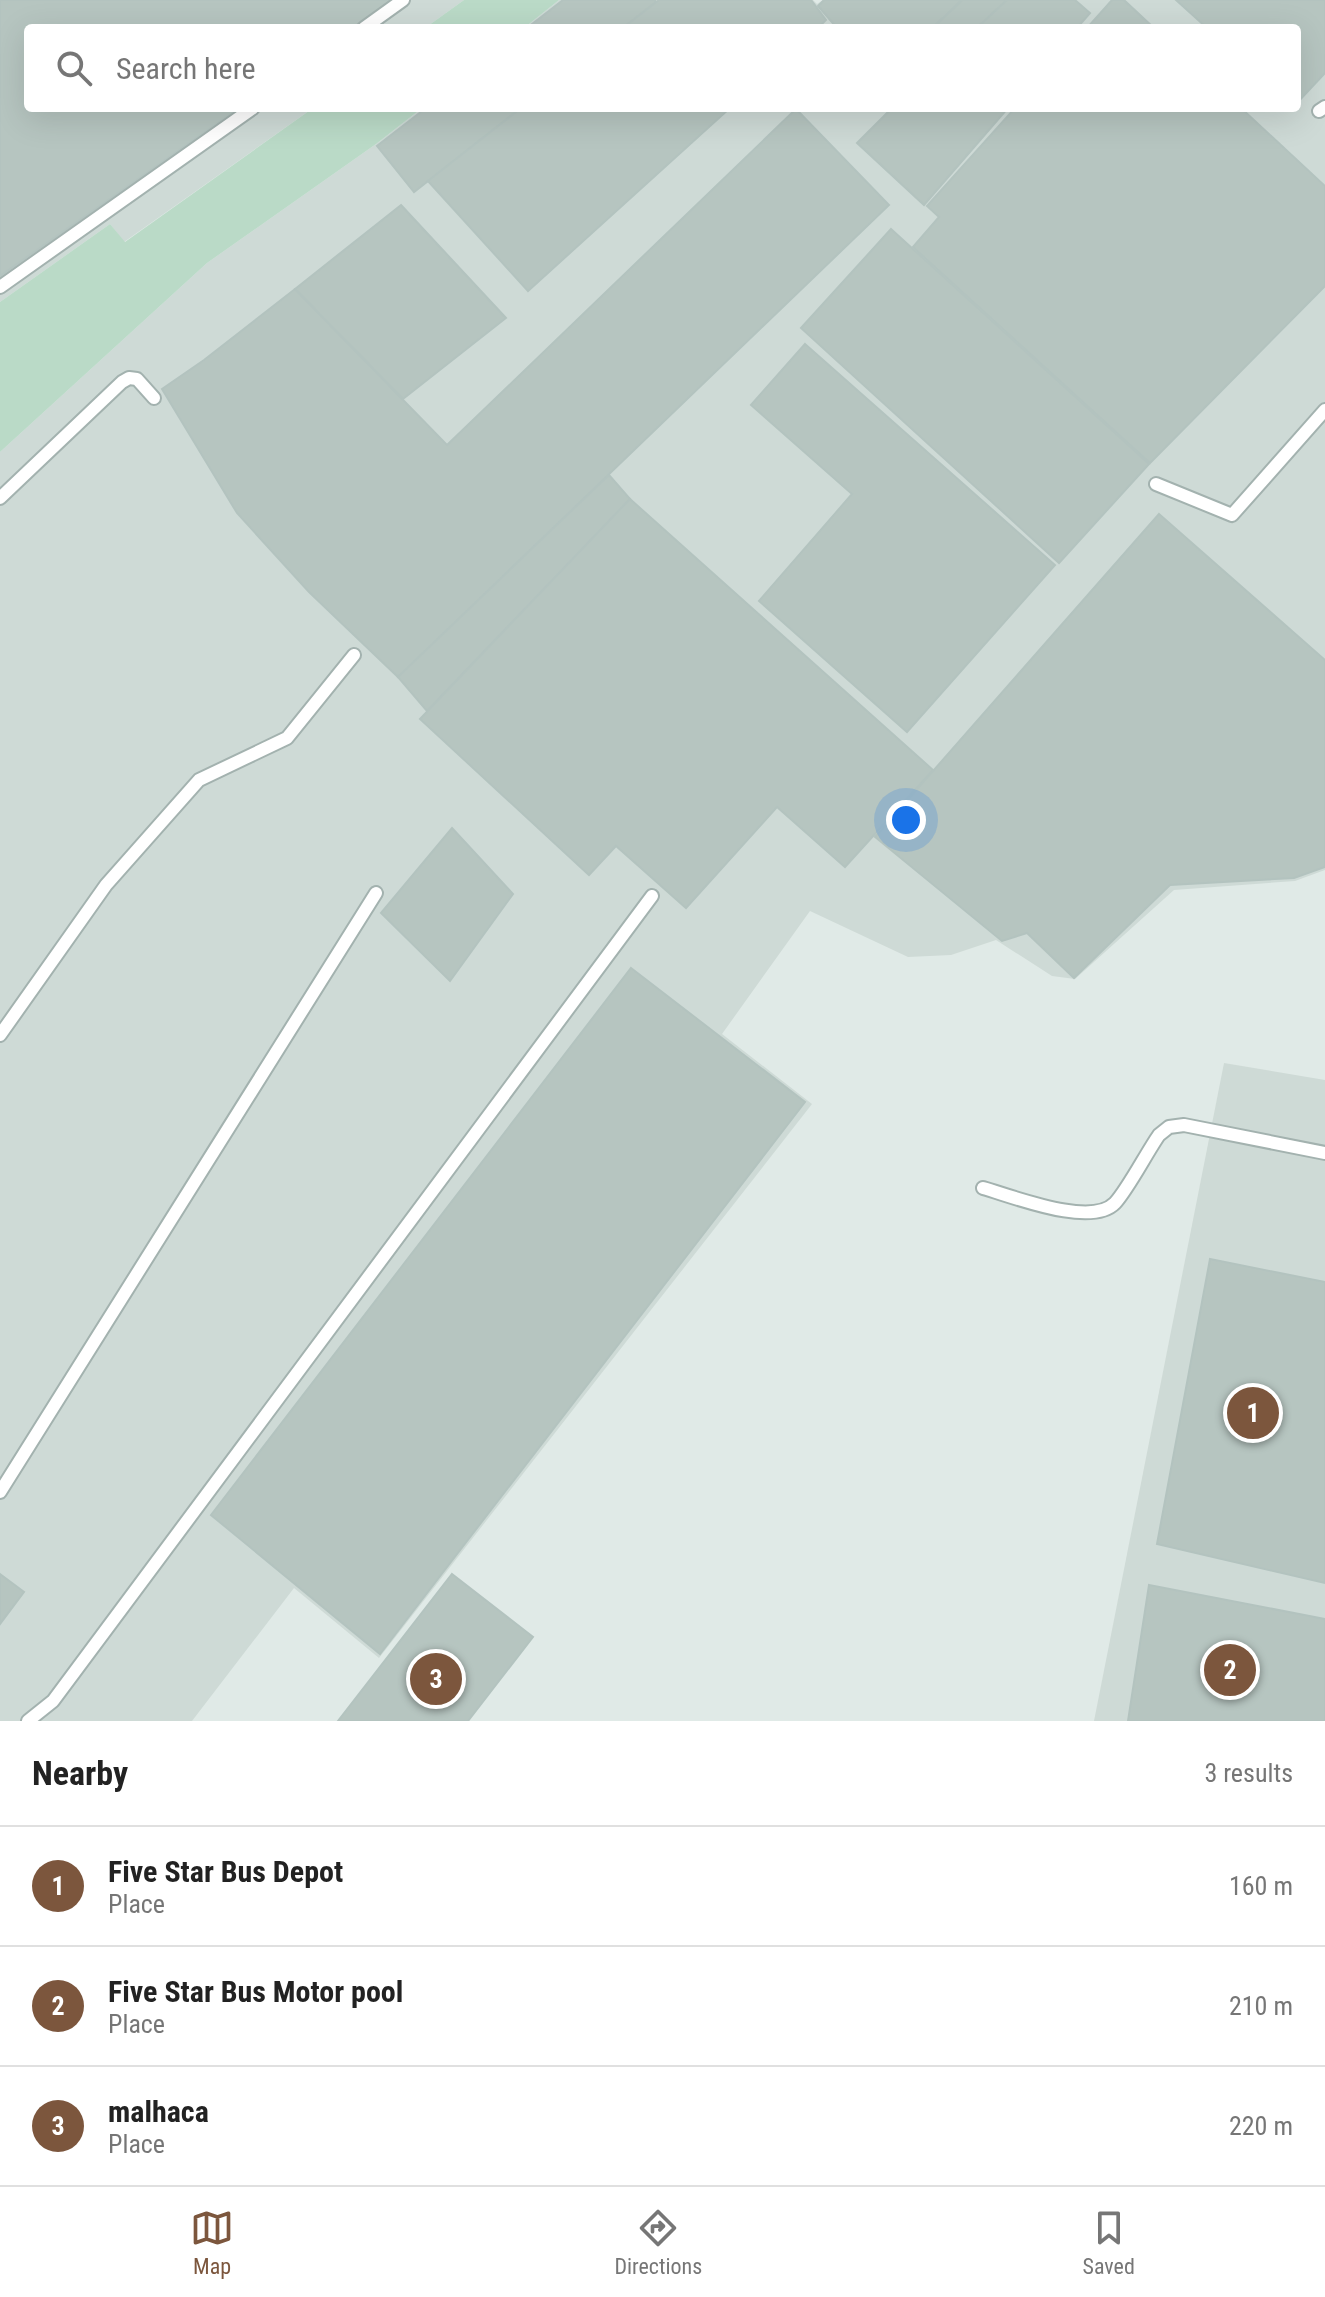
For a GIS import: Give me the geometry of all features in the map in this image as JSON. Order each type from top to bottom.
[{"type":"lane","points":[[370,24],[403,0]]},
{"type":"lane","points":[[0,287],[247,112]]},
{"type":"lane","points":[[0,498],[122,382],[129,378],[137,379],[154,398]]},
{"type":"lane","points":[[1156,484],[1232,515],[1325,410]]},
{"type":"lane","points":[[0,1035],[106,885],[199,780],[287,738],[354,655]]},
{"type":"lane","points":[[0,1492],[376,893]]},
{"type":"lane","points":[[28,1721],[53,1701],[652,896]]},
{"type":"lane","points":[[983,1188],[1065,1210],[1098,1213],[1114,1204],[1159,1135],[1169,1127],[1184,1125],[1325,1153]]},
{"type":"shaded area","points":[[0,0],[464,0],[431,24],[24,24],[24,112],[307,112],[124,242],[110,224],[0,302]]},
{"type":"shaded area","points":[[559,0],[813,0],[817,4],[823,0],[1325,0],[1325,870],[1295,881],[1174,890],[1075,979],[1052,976],[996,940],[951,955],[908,957],[810,911],[722,1034],[812,1104],[379,1658],[294,1588],[192,1721],[0,1721],[0,452],[207,263],[417,112],[1301,112],[1301,24],[529,24]]},
{"type":"shaded area","points":[[1224,1063],[1325,1080],[1325,1721],[1094,1721]]},
{"type":"green space","points":[[464,0],[559,0],[529,24],[431,24]]},
{"type":"green space","points":[[307,112],[417,112],[207,263],[0,452],[0,302],[110,224],[125,242]]},
{"type":"building","points":[[0,0],[392,0],[358,24],[24,24],[24,112],[233,112],[0,276]]},
{"type":"building","points":[[563,0],[656,2],[628,24],[532,24]]},
{"type":"building","points":[[659,0],[811,0],[826,20],[822,24],[628,24]]},
{"type":"building","points":[[824,0],[962,0],[937,24],[834,24],[818,6]]},
{"type":"building","points":[[962,0],[1007,0],[981,24],[937,24]]},
{"type":"building","points":[[1007,0],[1075,0],[1090,13],[1080,24],[981,24]]},
{"type":"building","points":[[1112,0],[1124,0],[1150,24],[1091,24]]},
{"type":"building","points":[[1176,0],[1325,0],[1325,73],[1301,99],[1301,24],[1203,24]]},
{"type":"building","points":[[421,112],[516,112],[414,192],[377,146]]},
{"type":"building","points":[[516,112],[726,112],[528,291],[428,181]]},
{"type":"building","points":[[793,112],[799,112],[889,205],[398,677],[309,592],[237,513],[162,389],[295,289],[447,445]]},
{"type":"building","points":[[888,112],[1005,112],[924,205],[857,143]]},
{"type":"building","points":[[1011,112],[1245,112],[1325,186],[1325,286],[1150,463],[913,247],[939,217],[927,206]]},
{"type":"building","points":[[401,205],[506,318],[403,399],[295,289]]},
{"type":"building","points":[[891,229],[1149,464],[1059,563],[801,328]]},
{"type":"building","points":[[805,344],[1055,565],[907,732],[759,601],[852,494],[751,405]]},
{"type":"building","points":[[609,475],[630,499],[427,711],[398,677]]},
{"type":"building","points":[[630,499],[933,770],[845,867],[777,807],[686,908],[616,846],[589,875],[420,719]]},
{"type":"building","points":[[1159,514],[1325,660],[1325,867],[1294,878],[1170,885],[1074,978],[1027,933],[1002,941],[875,837]]},
{"type":"building","points":[[452,828],[513,894],[450,981],[381,913]]},
{"type":"building","points":[[631,968],[805,1102],[380,1654],[211,1515]]},
{"type":"building","points":[[1210,1259],[1325,1282],[1325,1583],[1157,1544]]},
{"type":"building","points":[[0,1574],[24,1592],[0,1624]]},
{"type":"building","points":[[452,1574],[533,1637],[468,1721],[338,1721]]},
{"type":"building","points":[[1149,1585],[1325,1619],[1325,1721],[1128,1721]]},
{"type":"place","name":"Five Star Bus Depot","points":[[1253,1413]]},
{"type":"place","name":"Five Star Bus Motor pool","points":[[1230,1670]]},
{"type":"place","name":"malhaca","points":[[436,1679]]}]
